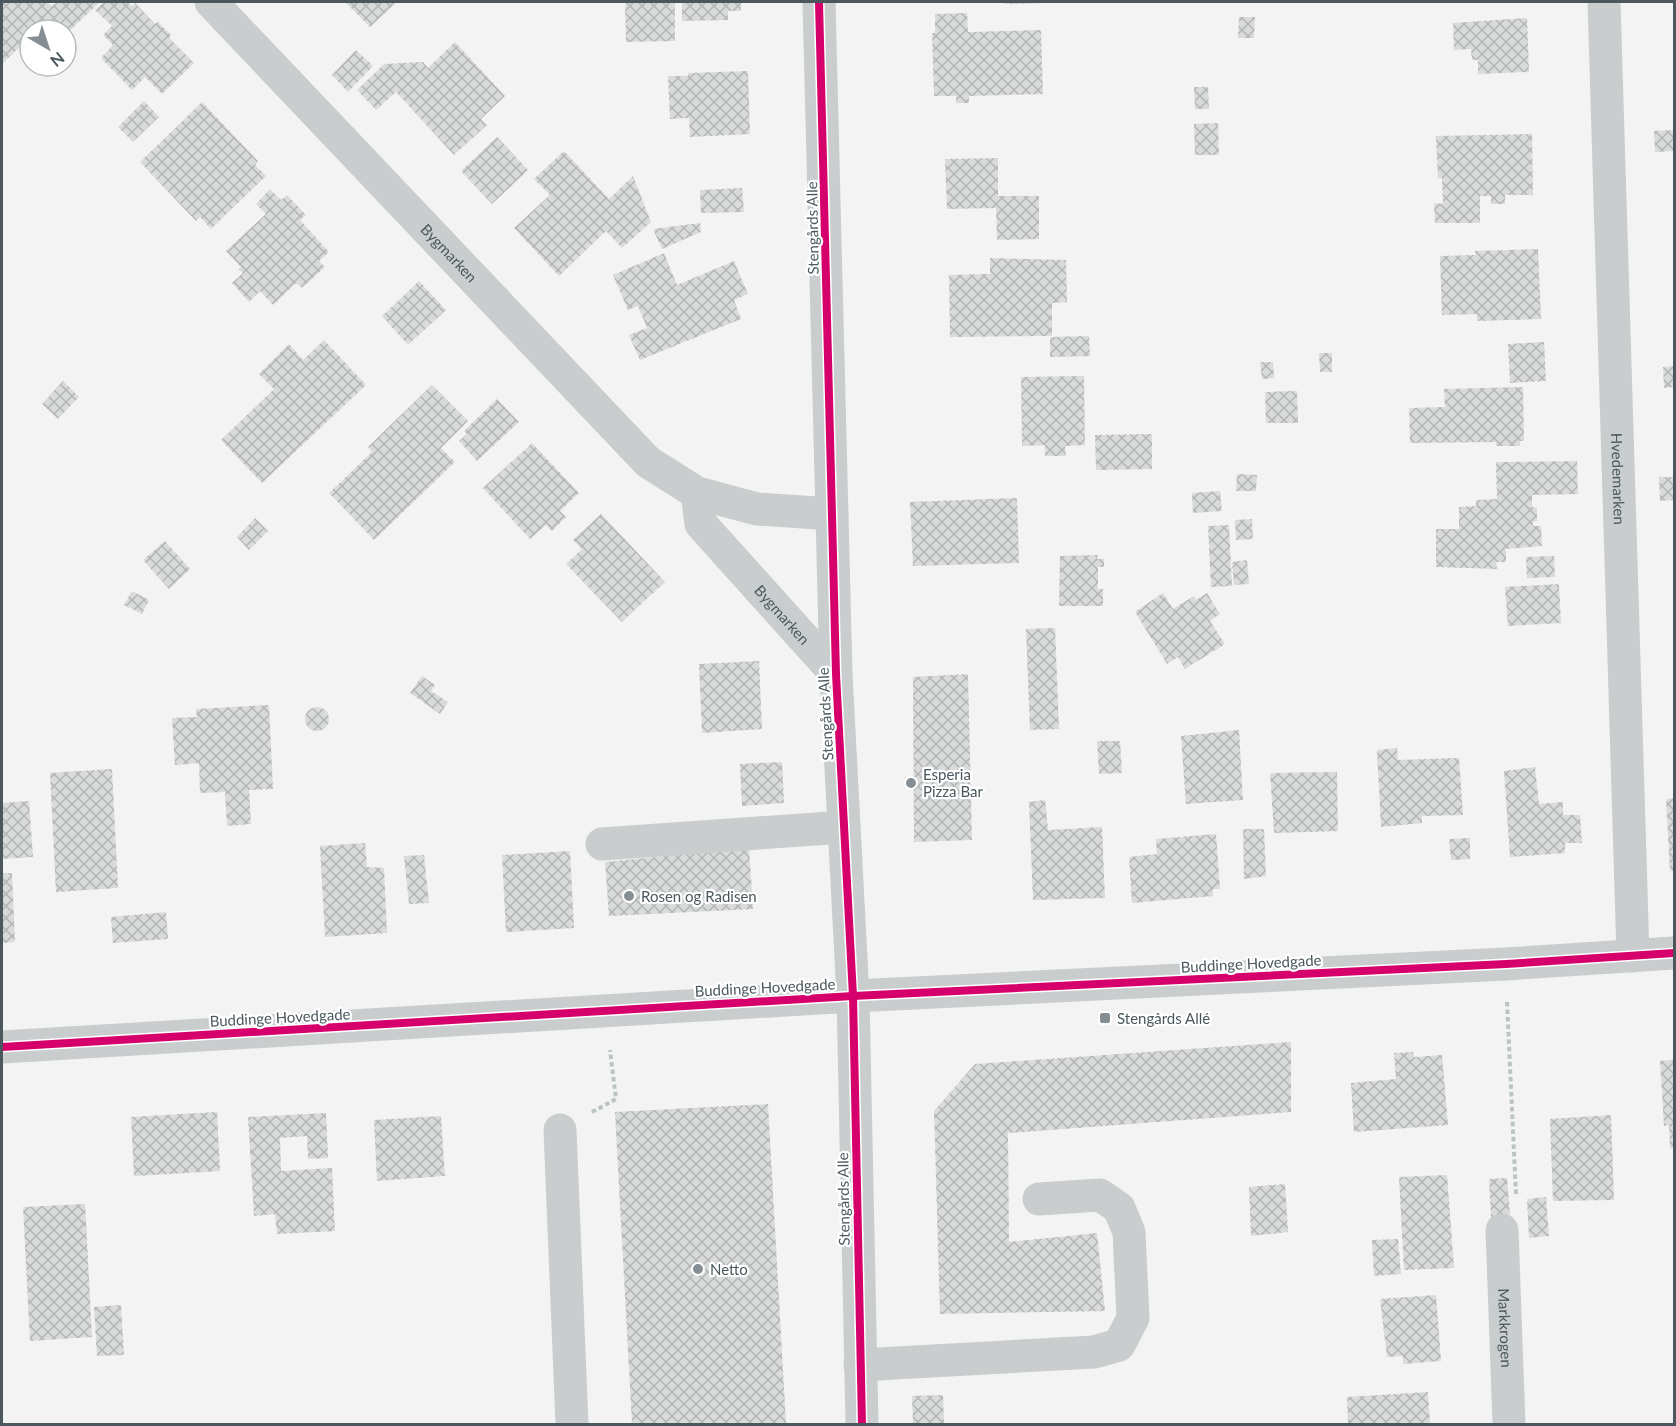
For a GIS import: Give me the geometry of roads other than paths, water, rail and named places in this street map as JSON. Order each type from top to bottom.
[{"type":"street","name":"Bygmarken","points":[[211,2],[648,462],[697,494],[757,509],[832,514]]},
{"type":"street","name":"Stengårds Alle","points":[[819,2],[836,674],[853,996],[862,1425]]},
{"type":"street","name":"Hvedemarken","points":[[1604,2],[1633,956]]},
{"type":"street","name":"Bygmarken","points":[[697,494],[702,524],[836,674]]},
{"type":"street","points":[[602,844],[844,827]]},
{"type":"street","name":"Buddinge Hovedgade","points":[[2,1047],[853,996],[1506,964],[1674,953]]},
{"type":"street","points":[[560,1131],[572,1425]]},
{"type":"street","points":[[860,1365],[1094,1352],[1119,1345],[1133,1318],[1129,1232],[1119,1208],[1100,1195],[1039,1199]]},
{"type":"street","name":"Markkrogen","points":[[1502,1230],[1509,1425]]},
{"type":"place","name":"Esperia Pizza Bar","points":[[911,783]]},
{"type":"place","name":"Rosen og Radisen","points":[[629,896]]},
{"type":"place","name":"Stengårds Allé","points":[[1105,1018]]},
{"type":"place","name":"Netto","points":[[698,1269]]}]
